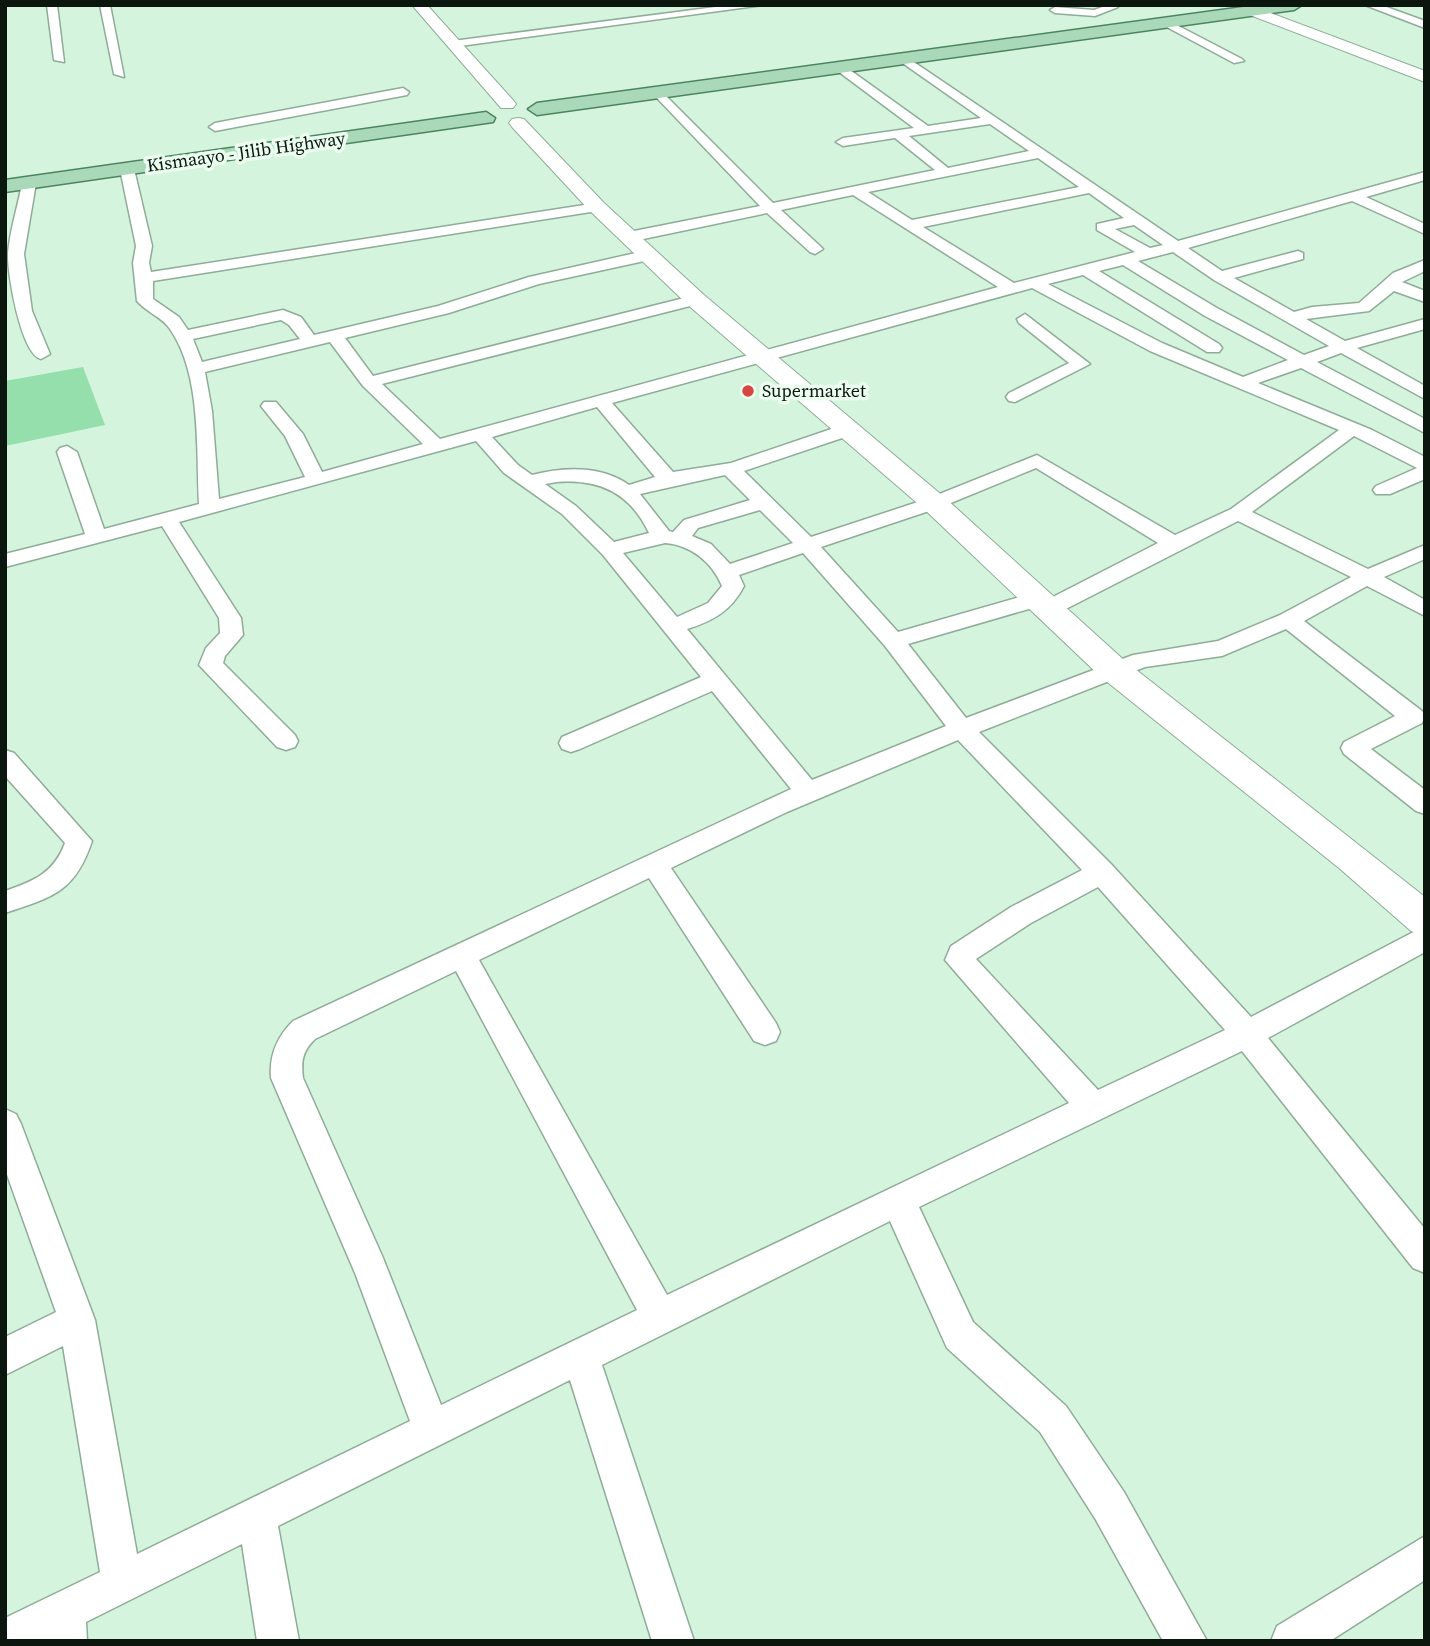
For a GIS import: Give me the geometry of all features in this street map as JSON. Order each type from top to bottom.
[{"type":"main road","points":[[521,112],[1294,5]]},
{"type":"main road","name":"Kismaayo - Jilib Highway","points":[[5,186],[486,118],[485,112],[488,109],[521,112]]},
{"type":"street","points":[[52,5],[60,60]]},
{"type":"street","points":[[105,5],[120,74]]},
{"type":"street","points":[[419,5],[453,44],[521,112],[597,207],[696,300],[934,503],[1113,669],[1352,858],[1425,920]]},
{"type":"street","points":[[453,44],[758,5]]},
{"type":"street","points":[[1370,5],[1425,25]]},
{"type":"street","points":[[1055,10],[1109,9],[1128,29]]},
{"type":"street","points":[[1252,11],[1425,77]]},
{"type":"street","points":[[1167,23],[1238,61]]},
{"type":"street","points":[[905,60],[1220,277],[1425,394]]},
{"type":"street","points":[[843,69],[926,130]]},
{"type":"street","points":[[215,128],[403,92]]},
{"type":"street","points":[[660,94],[770,208],[815,249]]},
{"type":"street","points":[[843,142],[992,120]]},
{"type":"street","points":[[898,134],[944,171]]},
{"type":"street","points":[[195,369],[333,334],[443,310],[639,246],[770,208],[1040,153]]},
{"type":"street","points":[[127,169],[144,246],[141,263],[145,278],[145,301],[172,320],[182,336],[195,369],[203,404],[209,506]]},
{"type":"street","points":[[5,561],[316,480],[758,355],[1083,268],[1177,246],[1425,176]]},
{"type":"street","points":[[29,183],[16,254],[24,311],[41,354]]},
{"type":"street","points":[[1400,183],[1425,193]]},
{"type":"street","points":[[911,225],[1093,188]]},
{"type":"street","points":[[854,190],[1010,288]]},
{"type":"street","points":[[1352,196],[1424,229]]},
{"type":"street","points":[[145,278],[597,207]]},
{"type":"street","points":[[1139,219],[1102,227],[1147,253]]},
{"type":"street","points":[[1220,277],[1298,256]]},
{"type":"street","points":[[1124,259],[1211,312],[1425,428]]},
{"type":"street","points":[[1363,308],[1403,274],[1425,265]]},
{"type":"street","points":[[1083,268],[1213,348]]},
{"type":"street","points":[[1032,282],[1182,358],[1352,429],[1425,465]]},
{"type":"street","points":[[1391,284],[1425,297]]},
{"type":"street","points":[[1060,331],[1129,298],[1169,286]]},
{"type":"street","points":[[1133,335],[1257,299]]},
{"type":"street","points":[[369,382],[696,300]]},
{"type":"street","points":[[1291,319],[1312,312],[1363,308],[1422,328]]},
{"type":"street","points":[[182,336],[283,315],[295,321],[309,340]]},
{"type":"street","points":[[1015,397],[1082,364],[1060,331],[1025,319]]},
{"type":"street","points":[[1242,383],[1342,347],[1422,328]]},
{"type":"street","points":[[333,334],[369,382],[435,445]]},
{"type":"street","points":[[1182,358],[1254,336]]},
{"type":"street","points":[[1315,413],[1394,377]]},
{"type":"street","points":[[600,400],[668,479]]},
{"type":"street","points":[[270,406],[295,434],[316,480]]},
{"type":"street","points":[[625,492],[668,479],[721,468],[732,470],[850,429]]},
{"type":"street","points":[[893,642],[1043,604],[1174,544],[1238,513],[1352,429]]},
{"type":"street","points":[[479,433],[511,469],[569,510],[610,550],[808,792]]},
{"type":"street","points":[[67,452],[96,536]]},
{"type":"street","points":[[727,572],[934,503],[1037,461],[1174,544]]},
{"type":"street","points":[[732,470],[807,545],[893,642],[961,728],[1101,872],[1247,1034],[1425,1256]]},
{"type":"street","points":[[1383,490],[1425,472]]},
{"type":"street","points":[[528,482],[544,477],[596,478],[612,482],[670,537],[706,549],[727,572],[733,586],[722,604],[701,617],[673,625]]},
{"type":"street","points":[[610,550],[670,537],[691,524],[764,502]]},
{"type":"street","points":[[1238,513],[1425,609]]},
{"type":"street","points":[[166,517],[230,618],[232,635],[214,653],[211,665],[286,741]]},
{"type":"street","points":[[432,1430],[371,1270],[287,1078],[284,1059],[290,1042],[303,1030],[808,792],[961,728],[1113,669],[1149,657],[1216,651],[1288,620],[1367,577],[1420,558]]},
{"type":"street","points":[[1288,620],[1419,723]]},
{"type":"street","points":[[571,743],[717,680]]},
{"type":"street","points":[[1419,723],[1353,748],[1422,798]]},
{"type":"street","points":[[5,759],[79,841],[72,864],[56,884],[5,902]]},
{"type":"street","points":[[654,864],[765,1032]]},
{"type":"street","points":[[1095,1109],[959,960],[961,954],[1021,915],[1101,872]]},
{"type":"street","points":[[5,1640],[65,1626],[122,1582],[898,1200],[1095,1109],[1247,1034],[1425,938]]},
{"type":"street","points":[[462,956],[660,1318]]},
{"type":"street","points":[[5,1124],[77,1320],[122,1582]]},
{"type":"street","points":[[898,1200],[960,1335],[990,1365],[1053,1419],[1110,1506],[1186,1641]]},
{"type":"street","points":[[5,1357],[77,1320]]},
{"type":"street","points":[[581,1356],[673,1641]]},
{"type":"street","points":[[257,1516],[278,1641]]},
{"type":"street","points":[[1293,1641],[1421,1565]]},
{"type":"green space","points":[[83,367],[105,425],[5,446],[5,381]]},
{"type":"place","name":"Supermarket","points":[[748,391]]}]
